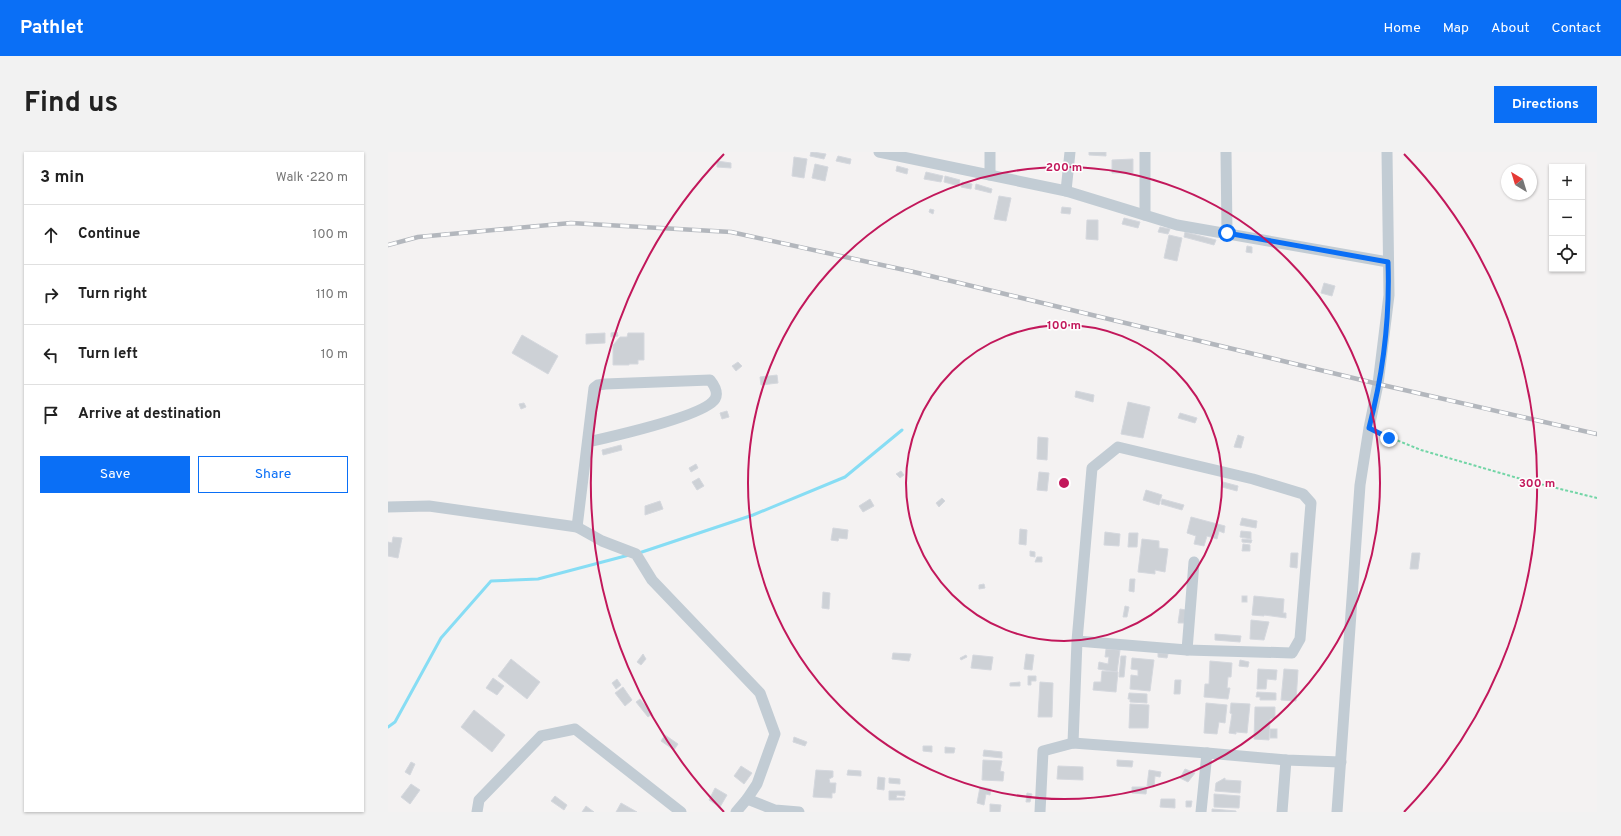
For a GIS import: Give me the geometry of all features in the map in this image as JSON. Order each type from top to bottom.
[{"type":"street","points":[[879,152],[914,155],[990,175],[1066,191],[1177,225],[1388,262]]},
{"type":"street","points":[[990,152],[990,175]]},
{"type":"street","points":[[1066,191],[1070,152]]},
{"type":"street","points":[[1145,152],[1145,215]]},
{"type":"street","points":[[1226,152],[1227,233]]},
{"type":"street","points":[[1337,812],[1360,485],[1386,334],[1389,295],[1387,152]]},
{"type":"street","points":[[577,527],[588,442],[592,394],[594,388],[598,385],[605,384],[710,380],[714,385],[717,394],[715,400],[709,405],[691,414],[588,442]]},
{"type":"street","points":[[1073,743],[1077,641],[1092,468],[1118,447],[1253,479],[1303,494],[1311,503],[1300,639],[1292,653],[1187,650],[1077,641]]},
{"type":"street","points":[[388,507],[429,506],[577,527],[602,541],[636,554],[652,580],[760,693],[775,734],[756,784],[747,799],[736,812]]},
{"type":"street","points":[[1187,650],[1194,562]]},
{"type":"street","points":[[477,812],[479,800],[541,736],[575,729],[681,812]]},
{"type":"street","points":[[1040,812],[1043,751],[1073,743],[1207,752],[1286,760],[1341,762]]},
{"type":"street","points":[[1200,812],[1207,752]]},
{"type":"street","points":[[1282,812],[1286,760]]},
{"type":"street","points":[[747,799],[775,810],[799,812]]},
{"type":"path","points":[[1369,428],[1421,450],[1528,481],[1597,498]]},
{"type":"building","points":[[811,152],[826,154],[824,159],[810,156]]},
{"type":"building","points":[[1089,152],[1106,152],[1106,156],[1089,155]]},
{"type":"building","points":[[838,156],[851,159],[850,164],[836,161]]},
{"type":"building","points":[[794,157],[807,159],[804,178],[792,176]]},
{"type":"building","points":[[1133,159],[1133,173],[1112,173],[1112,160]]},
{"type":"building","points":[[717,161],[731,163],[731,168],[717,167]]},
{"type":"building","points":[[815,164],[828,167],[825,181],[812,178]]},
{"type":"building","points":[[897,166],[908,169],[907,174],[896,171]]},
{"type":"building","points":[[926,172],[943,176],[941,182],[924,179]]},
{"type":"building","points":[[945,176],[960,180],[959,186],[944,182]]},
{"type":"building","points":[[962,182],[972,184],[971,189],[961,187]]},
{"type":"building","points":[[976,184],[992,189],[991,193],[975,189]]},
{"type":"building","points":[[999,196],[1011,198],[1006,221],[994,219]]},
{"type":"building","points":[[1062,207],[1071,208],[1070,214],[1061,213]]},
{"type":"building","points":[[930,209],[934,210],[933,214],[929,212]]},
{"type":"building","points":[[1124,218],[1140,222],[1138,228],[1122,224]]},
{"type":"building","points":[[1087,220],[1098,220],[1098,240],[1086,239]]},
{"type":"building","points":[[1160,227],[1170,229],[1168,234],[1158,232]]},
{"type":"building","points":[[1185,232],[1216,240],[1214,245],[1184,237]]},
{"type":"building","points":[[1169,235],[1182,238],[1177,261],[1164,258]]},
{"type":"building","points":[[1247,246],[1252,247],[1252,253],[1246,252]]},
{"type":"building","points":[[1324,283],[1335,286],[1332,296],[1321,293]]},
{"type":"building","points":[[617,332],[618,336],[611,337],[611,333]]},
{"type":"building","points":[[605,333],[605,343],[586,344],[586,334]]},
{"type":"building","points":[[628,333],[644,333],[644,360],[638,360],[638,364],[613,365],[613,345],[620,337],[627,337]]},
{"type":"building","points":[[522,335],[558,356],[548,374],[512,353]]},
{"type":"building","points":[[738,362],[742,366],[736,371],[732,366]]},
{"type":"building","points":[[777,375],[778,383],[761,385],[760,377]]},
{"type":"building","points":[[1076,391],[1094,395],[1093,402],[1075,397]]},
{"type":"building","points":[[1128,402],[1150,407],[1143,438],[1121,434]]},
{"type":"building","points":[[524,403],[526,407],[521,409],[519,404]]},
{"type":"building","points":[[727,411],[729,417],[722,419],[720,413]]},
{"type":"building","points":[[1180,413],[1197,418],[1195,423],[1178,418]]},
{"type":"building","points":[[1238,435],[1244,437],[1241,448],[1234,447]]},
{"type":"building","points":[[1038,437],[1048,438],[1047,460],[1037,459]]},
{"type":"building","points":[[621,445],[622,450],[603,455],[602,450]]},
{"type":"building","points":[[696,464],[698,468],[691,472],[689,468]]},
{"type":"building","points":[[901,471],[904,475],[900,478],[896,474]]},
{"type":"building","points":[[1039,472],[1049,473],[1047,491],[1037,490]]},
{"type":"building","points":[[699,478],[704,486],[697,490],[692,482]]},
{"type":"building","points":[[1223,482],[1238,486],[1237,491],[1222,487]]},
{"type":"building","points":[[1146,490],[1162,495],[1159,505],[1143,500]]},
{"type":"building","points":[[942,498],[945,501],[939,507],[936,503]]},
{"type":"building","points":[[870,499],[874,506],[863,512],[859,506]]},
{"type":"building","points":[[1162,499],[1184,505],[1182,510],[1161,504]]},
{"type":"building","points":[[660,501],[663,509],[645,515],[645,506]]},
{"type":"building","points":[[1191,517],[1225,526],[1224,533],[1219,531],[1217,539],[1207,536],[1204,546],[1194,544],[1196,536],[1187,533]]},
{"type":"building","points":[[1242,518],[1257,521],[1256,528],[1240,525]]},
{"type":"building","points":[[833,528],[848,530],[847,539],[839,538],[838,541],[831,540]]},
{"type":"building","points":[[1020,529],[1027,530],[1026,545],[1019,544]]},
{"type":"building","points":[[1241,531],[1251,532],[1251,539],[1240,537]]},
{"type":"building","points":[[1105,532],[1120,534],[1119,546],[1104,545]]},
{"type":"building","points":[[1129,533],[1138,533],[1137,547],[1128,547]]},
{"type":"building","points":[[393,537],[402,538],[398,558],[388,556],[388,542],[392,543]]},
{"type":"building","points":[[1142,539],[1159,541],[1159,548],[1168,549],[1165,572],[1155,570],[1155,574],[1138,572]]},
{"type":"building","points":[[1242,539],[1252,540],[1251,543],[1242,542]]},
{"type":"building","points":[[1243,544],[1250,545],[1250,551],[1242,551]]},
{"type":"building","points":[[1030,551],[1035,552],[1035,557],[1030,556]]},
{"type":"building","points":[[1291,553],[1298,553],[1297,568],[1290,567]]},
{"type":"building","points":[[1412,553],[1420,553],[1418,569],[1410,569]]},
{"type":"building","points":[[1037,557],[1042,557],[1042,562],[1035,562]]},
{"type":"building","points":[[1130,579],[1135,579],[1134,592],[1129,591]]},
{"type":"building","points":[[984,584],[985,588],[979,589],[979,585]]},
{"type":"building","points":[[823,592],[830,593],[829,609],[822,608]]},
{"type":"building","points":[[1242,596],[1247,596],[1247,602],[1242,602]]},
{"type":"building","points":[[1254,596],[1284,599],[1283,613],[1286,613],[1286,618],[1252,615]]},
{"type":"building","points":[[1125,606],[1129,607],[1127,617],[1123,617]]},
{"type":"building","points":[[1180,609],[1186,610],[1184,623],[1178,623]]},
{"type":"building","points":[[1251,620],[1269,622],[1264,640],[1250,639]]},
{"type":"building","points":[[1215,634],[1241,636],[1240,642],[1215,640]]},
{"type":"building","points":[[1106,649],[1120,650],[1117,672],[1098,669],[1099,662],[1108,664],[1109,657],[1105,657]]},
{"type":"building","points":[[893,653],[911,654],[909,661],[892,659]]},
{"type":"building","points":[[1158,653],[1168,654],[1167,658],[1158,657]]},
{"type":"building","points":[[643,654],[646,659],[641,665],[637,662]]},
{"type":"building","points":[[1026,654],[1034,655],[1032,670],[1024,669]]},
{"type":"building","points":[[966,655],[967,657],[961,660],[960,658]]},
{"type":"building","points":[[973,655],[993,657],[991,670],[971,668]]},
{"type":"building","points":[[1121,656],[1126,656],[1124,677],[1119,677]]},
{"type":"building","points":[[1132,658],[1154,660],[1150,691],[1130,689],[1131,675],[1138,676],[1138,670],[1131,669]]},
{"type":"building","points":[[511,659],[540,682],[527,699],[498,676]]},
{"type":"building","points":[[1240,660],[1249,662],[1248,667],[1239,666]]},
{"type":"building","points":[[1210,661],[1232,663],[1231,677],[1228,677],[1227,688],[1230,688],[1228,699],[1204,697],[1205,684],[1209,684]]},
{"type":"building","points":[[1258,669],[1277,670],[1276,680],[1267,679],[1266,689],[1257,689]]},
{"type":"building","points":[[1284,669],[1298,670],[1296,701],[1281,700]]},
{"type":"building","points":[[1102,671],[1118,672],[1116,692],[1093,690],[1094,682],[1101,682]]},
{"type":"building","points":[[1028,676],[1036,676],[1036,681],[1031,681],[1031,685],[1028,685]]},
{"type":"building","points":[[493,678],[504,686],[497,695],[486,688]]},
{"type":"building","points":[[617,679],[621,685],[616,689],[612,683]]},
{"type":"building","points":[[1175,680],[1181,680],[1180,694],[1174,694]]},
{"type":"building","points":[[1020,682],[1020,686],[1010,686],[1010,683]]},
{"type":"building","points":[[1040,682],[1053,683],[1052,717],[1038,717]]},
{"type":"building","points":[[623,687],[632,700],[625,706],[615,693]]},
{"type":"building","points":[[1257,692],[1276,693],[1276,700],[1260,700],[1260,697],[1256,697]]},
{"type":"building","points":[[1129,693],[1147,694],[1147,703],[1130,702],[1130,699],[1128,699]]},
{"type":"building","points":[[640,699],[652,714],[648,717],[636,702]]},
{"type":"building","points":[[1206,703],[1227,705],[1225,723],[1219,722],[1217,734],[1204,733]]},
{"type":"building","points":[[1231,703],[1250,704],[1247,733],[1229,733],[1232,714],[1230,713]]},
{"type":"building","points":[[1130,704],[1149,705],[1148,728],[1129,728]]},
{"type":"building","points":[[1255,707],[1275,707],[1275,718],[1270,719],[1269,740],[1254,739]]},
{"type":"building","points":[[474,710],[505,735],[492,752],[461,727]]},
{"type":"building","points":[[1270,729],[1277,729],[1277,738],[1270,738]]},
{"type":"building","points":[[665,735],[678,744],[674,750],[661,741]]},
{"type":"building","points":[[794,737],[807,742],[805,746],[793,742]]},
{"type":"building","points":[[923,746],[932,746],[932,752],[923,751]]},
{"type":"building","points":[[945,747],[955,748],[954,753],[945,753]]},
{"type":"building","points":[[984,750],[1002,752],[1002,758],[983,756]]},
{"type":"building","points":[[983,760],[1002,761],[1000,771],[1004,772],[1003,781],[982,780]]},
{"type":"building","points":[[1117,760],[1133,761],[1132,767],[1117,766]]},
{"type":"building","points":[[411,762],[415,764],[410,775],[405,772]]},
{"type":"building","points":[[741,766],[752,773],[744,784],[734,776]]},
{"type":"building","points":[[1058,766],[1083,767],[1083,780],[1057,779]]},
{"type":"building","points":[[1185,769],[1195,773],[1188,782],[1180,778]]},
{"type":"building","points":[[816,770],[833,771],[833,777],[829,779],[830,783],[836,783],[835,793],[832,793],[832,798],[813,797]]},
{"type":"building","points":[[848,770],[861,771],[861,776],[847,775]]},
{"type":"building","points":[[1149,770],[1161,772],[1160,777],[1155,776],[1154,787],[1147,786]]},
{"type":"building","points":[[878,777],[885,778],[884,790],[877,789]]},
{"type":"building","points":[[889,778],[900,779],[900,784],[889,783]]},
{"type":"building","points":[[1225,778],[1225,780],[1241,781],[1240,793],[1215,791],[1216,783]]},
{"type":"building","points":[[411,784],[420,790],[410,804],[401,797]]},
{"type":"building","points":[[980,787],[991,789],[990,795],[986,794],[984,805],[977,803]]},
{"type":"building","points":[[1132,787],[1147,787],[1146,794],[1132,793]]},
{"type":"building","points":[[715,788],[727,795],[720,807],[709,800]]},
{"type":"building","points":[[889,791],[905,791],[905,796],[897,795],[896,798],[904,798],[904,800],[889,800]]},
{"type":"building","points":[[1027,793],[1032,794],[1030,802],[1026,802]]},
{"type":"building","points":[[1214,794],[1240,796],[1239,808],[1214,807]]},
{"type":"building","points":[[555,796],[567,805],[564,810],[551,801]]},
{"type":"building","points":[[1161,799],[1175,799],[1175,808],[1160,807]]},
{"type":"building","points":[[1186,801],[1192,801],[1191,807],[1186,807]]},
{"type":"building","points":[[621,803],[637,812],[616,812]]},
{"type":"building","points":[[990,804],[1001,805],[1000,812],[990,812]]},
{"type":"building","points":[[586,806],[594,812],[582,812]]},
{"type":"building","points":[[1212,809],[1236,811],[1236,812],[1212,812]]},
{"type":"waterway","points":[[639,553],[753,515],[845,477],[902,430]]},
{"type":"waterway","points":[[388,727],[395,722],[441,638],[491,581],[538,579],[629,555]]},
{"type":"railway","points":[[388,245],[418,237],[571,223],[731,232],[914,272],[1378,384],[1597,434]]},
{"type":"route","points":[[1227,233],[1388,262],[1389,295],[1386,334],[1369,428],[1389,438]]}]
